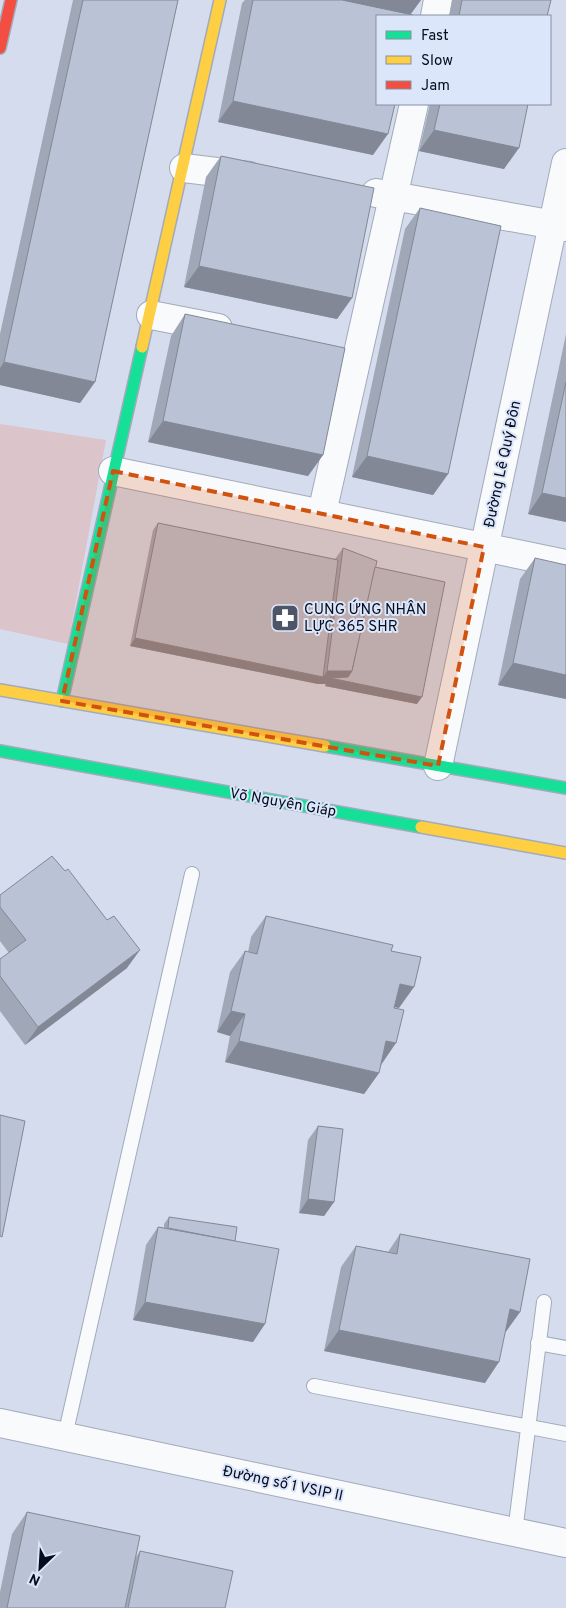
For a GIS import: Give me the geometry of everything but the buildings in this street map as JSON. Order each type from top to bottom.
[{"type":"main road","points":[[0,48],[11,0]]},
{"type":"main road","points":[[62,701],[113,472],[151,315],[220,0]]},
{"type":"main road","points":[[0,690],[566,788]]},
{"type":"main road","name":"Võ Nguyên Giáp","points":[[0,751],[566,853]]},
{"type":"street","points":[[435,15],[438,0]]},
{"type":"street","points":[[322,513],[414,105]]},
{"type":"street","name":"Đường Lê Quý Đôn","points":[[438,766],[484,547],[560,226],[566,163]]},
{"type":"street","points":[[184,168],[269,179]]},
{"type":"street","points":[[355,190],[560,226]]},
{"type":"street","points":[[151,315],[244,334]]},
{"type":"street","points":[[329,350],[357,356]]},
{"type":"street","points":[[113,472],[566,564]]},
{"type":"street","name":"Đường số 1 VSIP II","points":[[0,1422],[566,1544]]},
{"type":"lane","points":[[65,1436],[192,874]]},
{"type":"lane","points":[[514,1532],[544,1302]]},
{"type":"lane","points":[[538,1344],[566,1348]]},
{"type":"lane","points":[[314,1386],[566,1434]]},
{"type":"highlighted area","points":[[113,471],[484,547],[438,766],[62,701]]},
{"type":"shaded area","points":[[0,424],[106,440],[68,644],[0,629]]},
{"type":"traffic: fast","points":[[62,701],[142,347]]},
{"type":"traffic: fast","points":[[325,746],[566,788]]},
{"type":"traffic: fast","points":[[0,751],[421,827]]},
{"type":"traffic: slow","points":[[142,347],[220,0]]},
{"type":"traffic: slow","points":[[0,690],[325,746]]},
{"type":"traffic: slow","points":[[421,827],[566,853]]},
{"type":"traffic: jam","points":[[0,48],[11,0]]},
{"type":"place","name":"CUNG ỨNG NHÂN LỰC 365 SHR","points":[[285,618]]}]
